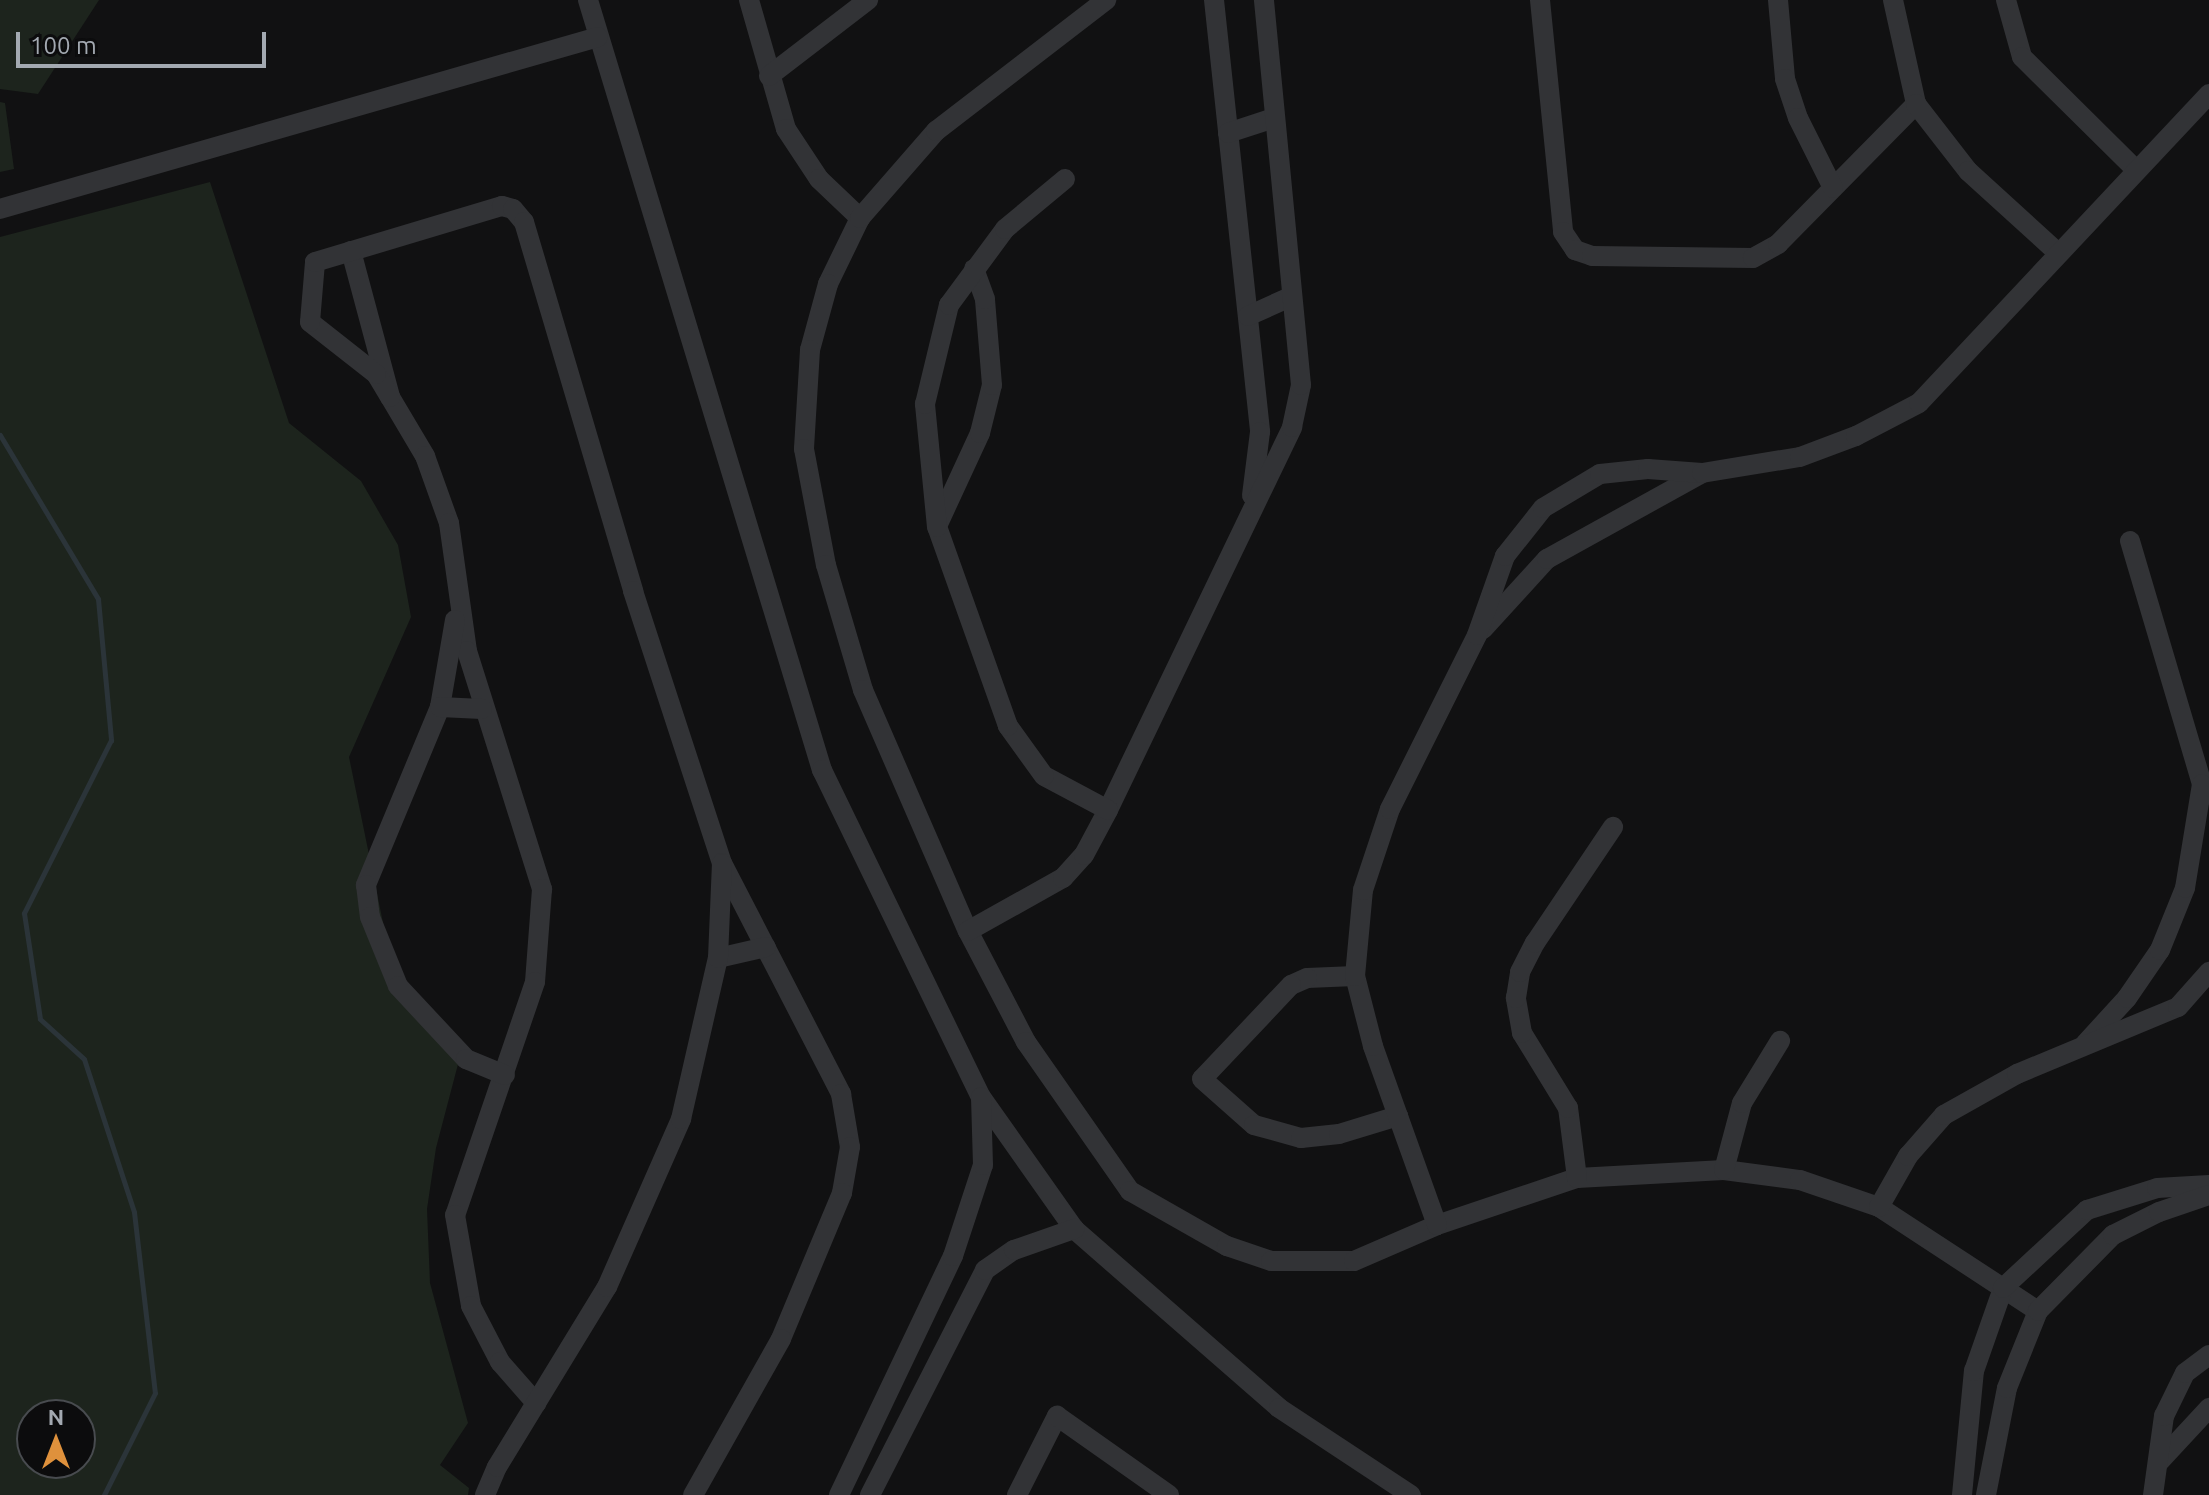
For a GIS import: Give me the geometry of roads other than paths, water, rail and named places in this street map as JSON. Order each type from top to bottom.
[{"type":"street","points":[[588,0],[822,770],[981,1097],[1074,1229],[1279,1408],[1411,1495]]},
{"type":"street","points":[[749,0],[786,129],[819,179],[860,218]]},
{"type":"street","points":[[769,76],[868,0]]},
{"type":"street","points":[[1106,0],[936,131],[860,218],[828,284],[810,350],[804,449],[826,565],[863,690],[968,931],[1026,1042],[1130,1191],[1227,1246],[1271,1261],[1354,1261],[1437,1225],[1577,1178],[1724,1170],[1800,1180],[1879,1207],[2038,1311]]},
{"type":"street","points":[[1214,0],[1260,432],[1251,511]]},
{"type":"street","points":[[968,931],[1063,878],[1084,855],[1292,427],[1301,385],[1290,297],[1264,0]]},
{"type":"street","points":[[1540,0],[1563,232],[1575,250],[1592,256],[1753,258],[1778,244],[1916,104]]},
{"type":"street","points":[[1778,0],[1785,79],[1798,118],[1833,188]]},
{"type":"street","points":[[1893,0],[1916,104],[1968,171],[2058,253]]},
{"type":"street","points":[[2008,2],[2022,57],[2136,170]]},
{"type":"street","points":[[0,209],[61,195],[598,37]]},
{"type":"street","points":[[1437,1225],[1398,1116],[1355,976],[1363,890],[1390,809],[1477,635],[1505,556],[1543,508],[1600,474],[1648,469],[1702,473],[1800,457],[1856,436],[1919,403],[2209,94]]},
{"type":"street","points":[[1228,133],[1274,118]]},
{"type":"street","points":[[1065,179],[1005,229],[949,305],[925,404],[937,527],[1008,726],[1044,776],[1108,810]]},
{"type":"street","points":[[536,1403],[500,1362],[478,1320],[458,1250],[455,1215],[535,982],[542,889],[482,709],[458,592],[449,523],[425,456],[376,374],[310,322],[315,262],[502,206],[513,209],[524,222],[633,591],[722,863],[841,1094],[850,1147],[842,1193],[781,1339],[693,1495]]},
{"type":"street","points":[[351,251],[390,397]]},
{"type":"street","points":[[937,527],[980,433],[992,385],[985,299],[974,269]]},
{"type":"street","points":[[1248,316],[1290,297]]},
{"type":"street","points":[[1477,635],[1547,559],[1702,473]]},
{"type":"street","points":[[2130,541],[2209,806]]},
{"type":"street","points":[[458,592],[440,707],[369,867],[370,917],[398,986],[466,1059],[505,1075]]},
{"type":"street","points":[[440,707],[482,709]]},
{"type":"street","points":[[2079,1050],[2127,998],[2160,950],[2185,888],[2202,784]]},
{"type":"street","points":[[1577,1178],[1568,1108],[1522,1033],[1516,998],[1520,972],[1535,943],[1613,827]]},
{"type":"street","points":[[485,1495],[536,1403],[607,1287],[681,1119],[718,958],[722,863]]},
{"type":"street","points":[[718,958],[766,947]]},
{"type":"street","points":[[1879,1207],[1908,1156],[1944,1115],[2017,1074],[2178,1007],[2209,972]]},
{"type":"street","points":[[1355,976],[1307,978],[1291,985],[1202,1079],[1254,1125],[1301,1138],[1339,1134],[1398,1116]]},
{"type":"street","points":[[1724,1170],[1742,1103],[1780,1041]]},
{"type":"street","points":[[981,1097],[983,1165],[953,1256],[844,1486],[870,1493],[985,1270],[1014,1250],[1074,1229]]},
{"type":"street","points":[[1962,1495],[1974,1371],[2003,1288],[2087,1210],[2157,1188],[2209,1185]]},
{"type":"street","points":[[1986,1495],[2007,1388],[2038,1311],[2113,1235],[2159,1212],[2209,1195]]},
{"type":"street","points":[[953,1256],[985,1270]]},
{"type":"street","points":[[2153,1495],[2164,1416],[2185,1373],[2209,1355]]},
{"type":"street","points":[[2159,1462],[2209,1408]]},
{"type":"street","points":[[1017,1495],[1057,1416],[1169,1495]]},
{"type":"waterway","points":[[0,435],[98,599],[111,740],[24,913],[40,1019],[84,1059],[134,1212],[155,1393],[104,1495]]}]
